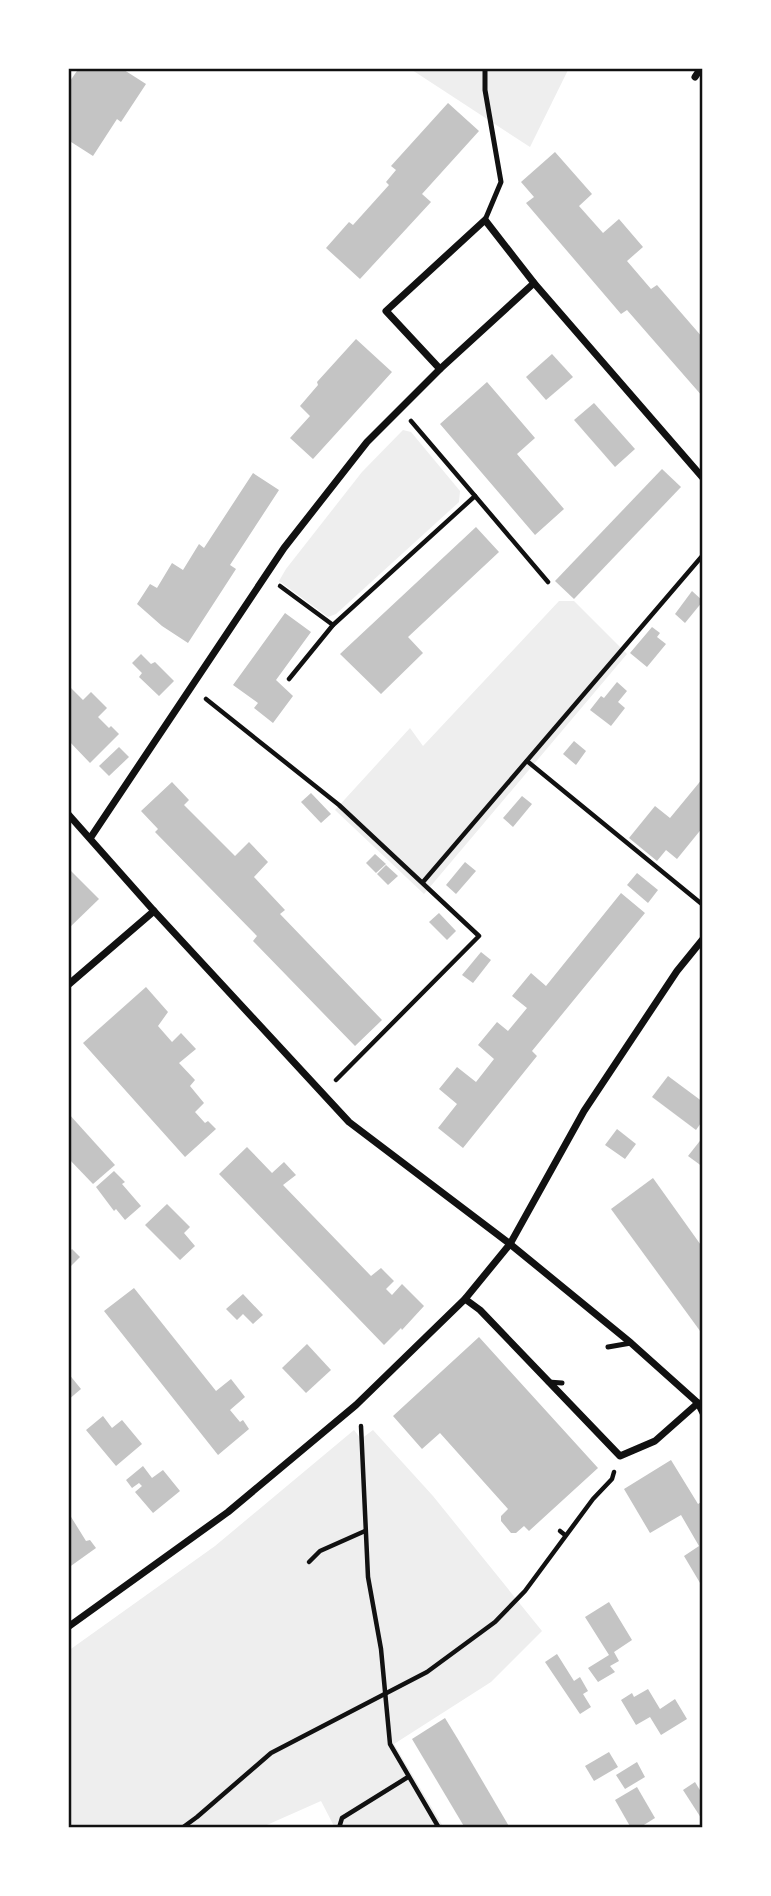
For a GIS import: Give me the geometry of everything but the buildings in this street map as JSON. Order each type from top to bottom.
[{"type":"street","points":[[695,77],[701,68]]},
{"type":"street","points":[[440,369],[386,311],[485,220],[534,283],[703,478]]},
{"type":"street","points":[[91,838],[284,548],[367,442],[440,369],[534,283]]},
{"type":"street","points":[[68,814],[349,1122],[510,1244],[631,1343],[698,1404],[703,1413]]},
{"type":"street","points":[[68,985],[154,911]]},
{"type":"street","points":[[68,1627],[228,1512],[356,1405],[465,1299],[510,1244],[584,1111],[677,971],[703,939]]},
{"type":"street","points":[[465,1299],[480,1310],[620,1456],[654,1441],[698,1404]]},
{"type":"lane","points":[[485,68],[485,90],[501,182],[485,220]]},
{"type":"lane","points":[[608,1348],[631,1343]]},
{"type":"lane","points":[[548,1382],[562,1382]]},
{"type":"path","points":[[400,408],[548,582]]},
{"type":"path","points":[[289,679],[334,625],[475,496]]},
{"type":"path","points":[[423,882],[703,555]]},
{"type":"path","points":[[265,576],[334,625]]},
{"type":"path","points":[[192,687],[339,805],[479,936],[323,1094]]},
{"type":"path","points":[[527,761],[703,905]]},
{"type":"path","points":[[356,1405],[363,1434],[368,1577],[381,1649],[390,1744],[439,1828]]},
{"type":"path","points":[[182,1828],[271,1753],[427,1672],[495,1622],[525,1591],[565,1535],[612,1479],[620,1456]]},
{"type":"path","points":[[309,1562],[320,1551],[365,1531]]},
{"type":"path","points":[[560,1531],[565,1535]]},
{"type":"path","points":[[339,1828],[341,1818],[408,1777]]},
{"type":"shaded area","points":[[409,68],[569,68],[530,147]]},
{"type":"shaded area","points":[[403,430],[411,432],[460,491],[459,502],[336,614],[328,617],[279,581],[362,472]]},
{"type":"shaded area","points":[[559,601],[574,601],[627,654],[424,894],[335,810],[410,728],[423,746]]},
{"type":"shaded area","points":[[354,1430],[361,1439],[373,1430],[433,1496],[542,1631],[491,1682],[394,1744],[444,1828],[335,1828],[321,1801],[260,1828],[68,1828],[68,1651],[215,1546]]}]
